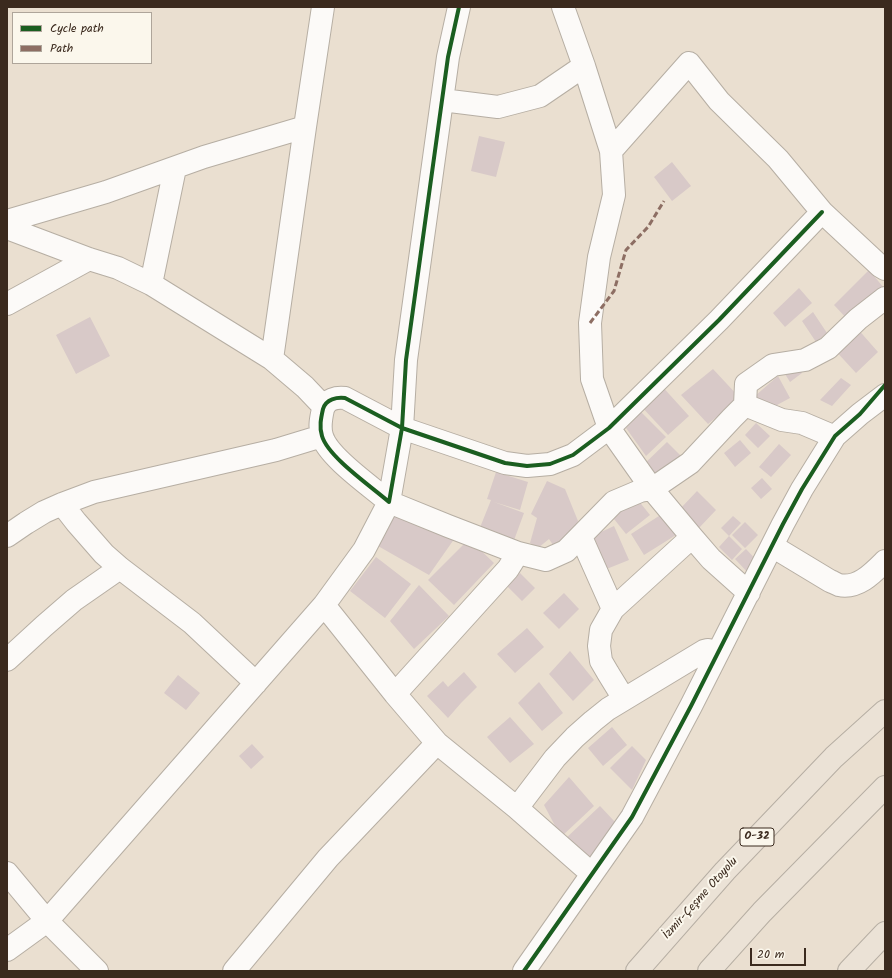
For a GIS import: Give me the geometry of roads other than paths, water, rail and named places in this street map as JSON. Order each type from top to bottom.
[{"type":"main road","name":"İzmir-Çeşme Otoyolu","points":[[637,971],[730,865],[834,757],[885,711]]},
{"type":"main road","points":[[709,971],[762,912],[885,787]]},
{"type":"main road","points":[[849,971],[885,933]]},
{"type":"street","points":[[272,359],[323,7]]},
{"type":"street","points":[[7,950],[46,921],[324,605],[364,550],[389,502],[402,428],[406,360],[448,57],[459,7]]},
{"type":"street","points":[[563,7],[584,66],[611,151],[614,195],[599,257],[590,323],[592,379],[609,428],[652,489],[711,559],[749,593]]},
{"type":"street","points":[[611,151],[689,62],[719,101],[778,159],[822,212],[885,269]]},
{"type":"street","points":[[442,100],[498,107],[540,96],[584,66]]},
{"type":"street","points":[[7,221],[106,192],[204,157],[305,127]]},
{"type":"street","points":[[151,284],[175,168]]},
{"type":"street","points":[[822,212],[719,320],[609,428],[573,455],[550,464],[527,466],[505,463],[402,428],[345,398],[339,397],[332,399],[324,406],[320,426],[322,436],[328,448],[338,459],[389,502],[518,553],[546,560],[566,552],[614,502],[640,491],[652,489],[690,463],[745,405],[746,384],[773,365],[805,360],[828,348],[858,319],[885,298]]},
{"type":"street","points":[[7,228],[89,259],[118,268],[151,284],[272,359],[292,375],[324,406]]},
{"type":"street","points":[[7,304],[89,259]]},
{"type":"street","points":[[860,414],[885,385]]},
{"type":"street","points":[[524,971],[632,817],[691,706],[802,489],[835,436],[885,395]]},
{"type":"street","points":[[745,405],[782,420],[802,423],[835,436]]},
{"type":"street","points":[[7,536],[44,512],[94,492],[276,450],[322,436]]},
{"type":"street","points":[[62,504],[104,554],[120,568],[192,622],[256,683]]},
{"type":"street","points":[[581,537],[613,610]]},
{"type":"street","points":[[624,699],[601,661],[599,646],[601,630],[613,610],[692,537]]},
{"type":"street","points":[[772,546],[839,585],[846,585],[869,577],[885,561]]},
{"type":"street","points":[[395,694],[508,569],[518,553]]},
{"type":"street","points":[[7,660],[74,600],[120,568]]},
{"type":"street","points":[[324,605],[395,694],[437,743],[517,808],[592,874]]},
{"type":"street","points":[[517,808],[556,758],[575,737],[608,709],[704,651],[708,650],[718,652]]},
{"type":"street","points":[[234,971],[328,858],[437,743]]},
{"type":"street","points":[[7,874],[46,921],[97,971]]}]
